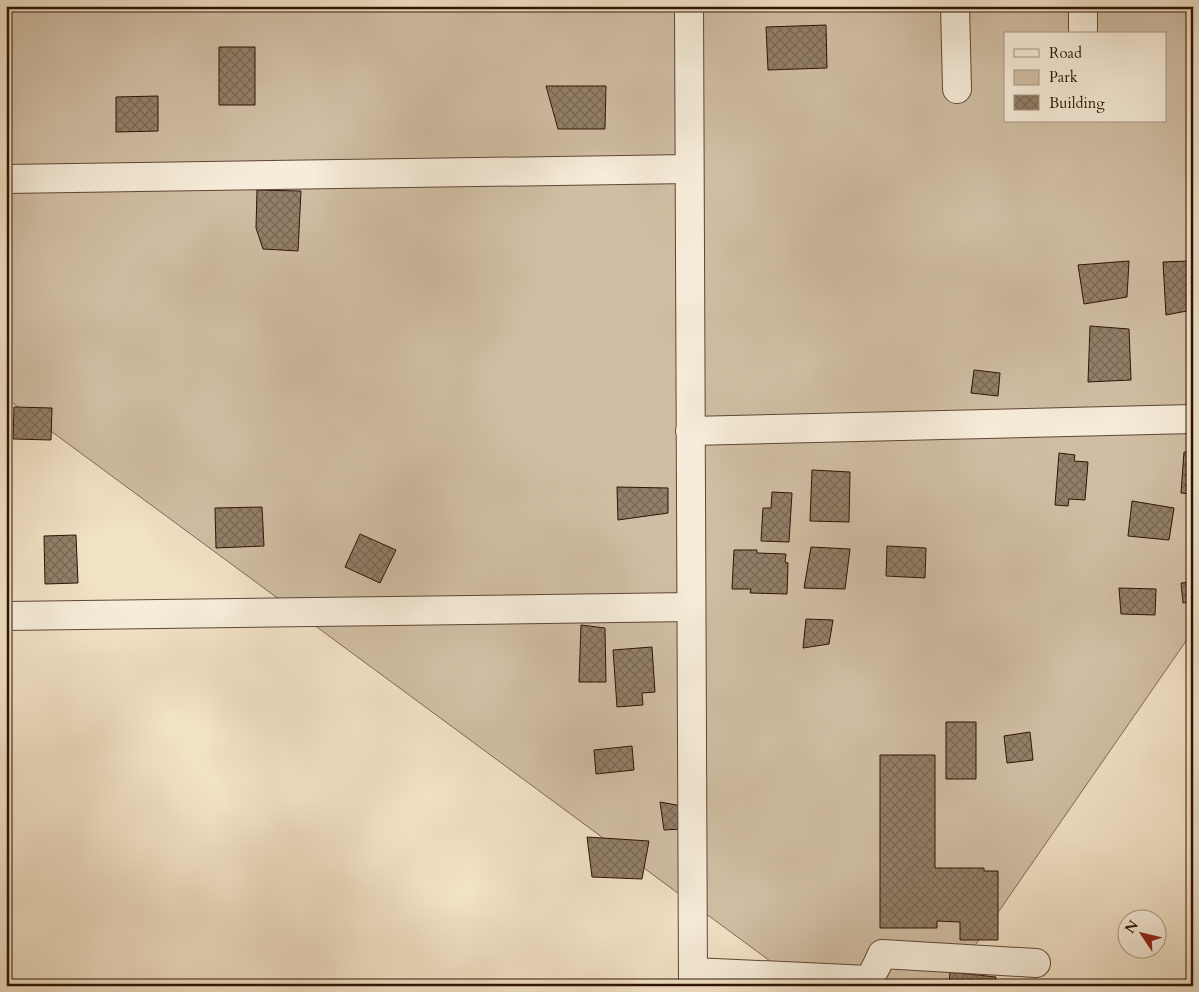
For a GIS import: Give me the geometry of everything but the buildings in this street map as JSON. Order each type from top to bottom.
[{"type":"street","points":[[689,6],[692,979],[869,980],[882,954],[1036,963]]},
{"type":"street","points":[[955,6],[957,89]]},
{"type":"street","points":[[6,179],[689,169]]},
{"type":"street","points":[[690,431],[1193,419]]},
{"type":"street","points":[[6,616],[691,607]]},
{"type":"green space","points":[[6,6],[1193,6],[1193,631],[947,986],[804,986],[6,398]]}]
